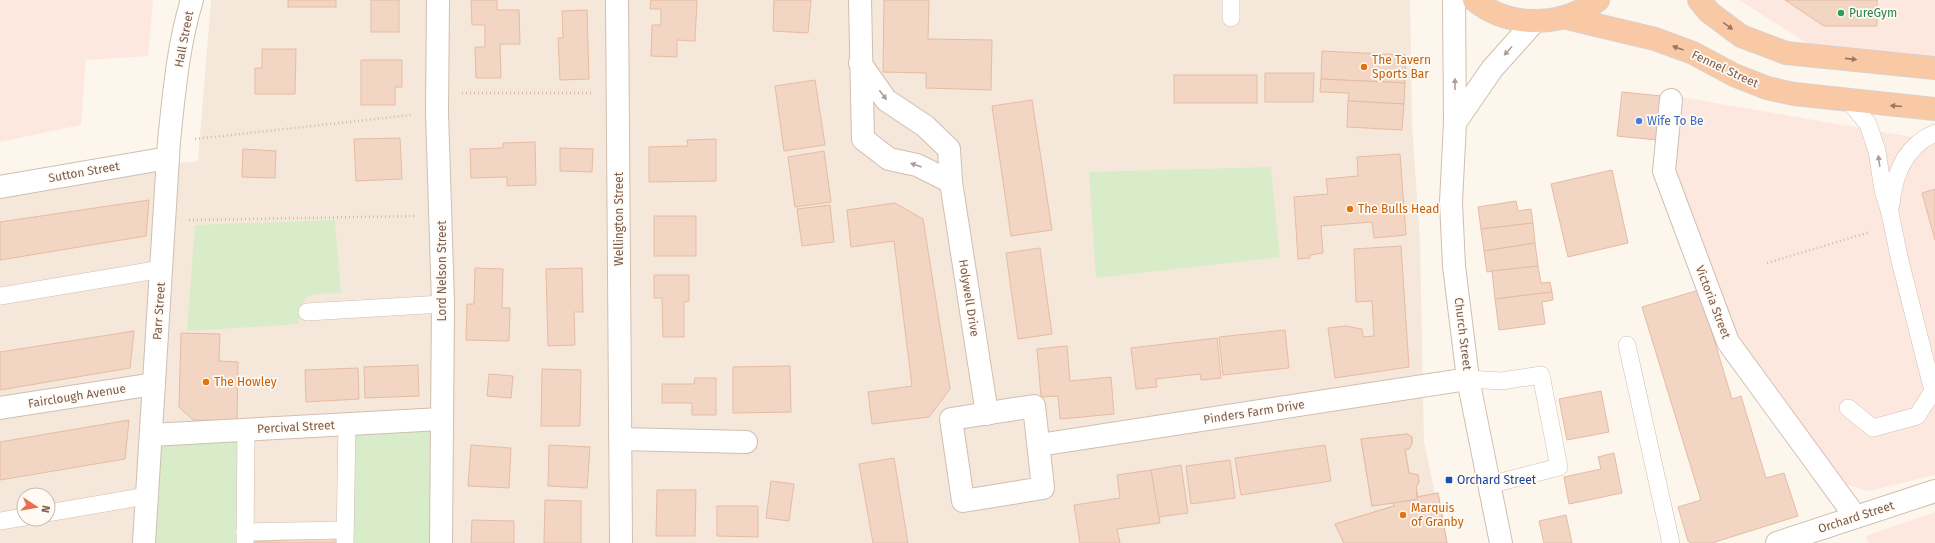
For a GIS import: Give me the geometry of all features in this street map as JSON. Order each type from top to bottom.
[{"type":"highway","points":[[1474,0],[1503,16],[1534,22],[1567,18],[1598,0]]},
{"type":"highway","points":[[1699,0],[1709,12],[1742,36],[1786,52],[1935,68]]},
{"type":"highway","name":"Fennel Street","points":[[1567,18],[1655,39],[1693,53],[1734,75],[1767,88],[1794,94],[1849,101],[1935,109]]},
{"type":"street","name":"Hall Street","points":[[176,79],[186,19],[192,0]]},
{"type":"street","name":"Lord Nelson Street","points":[[438,0],[438,103],[443,304],[441,543]]},
{"type":"street","name":"Wellington Street","points":[[617,0],[621,543]]},
{"type":"street","points":[[860,0],[862,139],[889,159],[917,165],[951,182]]},
{"type":"street","name":"Church Street","points":[[1454,0],[1455,123],[1451,202],[1454,266],[1468,379],[1501,543]]},
{"type":"street","points":[[1455,123],[1492,69],[1534,22]]},
{"type":"street","name":"Holywell Drive","points":[[860,63],[886,100],[926,126],[949,149],[951,182],[987,414]]},
{"type":"street","name":"Parr Street","points":[[144,543],[162,269],[168,150],[176,79]]},
{"type":"street","name":"Victoria Street","points":[[1671,100],[1664,171],[1728,342],[1855,516]]},
{"type":"street","name":"Sutton Street","points":[[0,187],[168,150]]},
{"type":"street","name":"Pinders Farm Drive","points":[[1039,445],[1468,379]]},
{"type":"street","name":"Fairclough Avenue","points":[[0,408],[154,384]]},
{"type":"street","points":[[1034,406],[1043,488],[963,501],[951,419],[987,414],[1034,406]]},
{"type":"street","name":"Percival Street","points":[[151,435],[441,419]]},
{"type":"street","points":[[620,439],[746,442]]},
{"type":"street","name":"Orchard Street","points":[[1777,543],[1855,516],[1935,491]]},
{"type":"lane","points":[[1231,0],[1231,18]]},
{"type":"lane","points":[[1848,408],[1873,428],[1917,416],[1933,391],[1900,261],[1890,213],[1883,190],[1877,151],[1868,124],[1849,101]]},
{"type":"lane","points":[[1890,213],[1893,184],[1901,162],[1916,145],[1935,133]]},
{"type":"lane","points":[[0,296],[162,269]]},
{"type":"lane","points":[[307,312],[443,304]]},
{"type":"lane","points":[[1627,345],[1671,543]]},
{"type":"lane","points":[[1468,379],[1501,380],[1541,376],[1559,467],[1489,485]]},
{"type":"lane","points":[[246,430],[245,538],[345,536],[347,424]]},
{"type":"lane","points":[[56,512],[146,496]]},
{"type":"lane","points":[[0,522],[16,519]]},
{"type":"path","points":[[168,150],[438,103],[618,93]]},
{"type":"path","points":[[164,220],[442,216]]},
{"type":"path","points":[[1767,263],[1873,231]]},
{"type":"shaded area","points":[[0,0],[153,0],[148,56],[86,60],[81,125],[0,142]]},
{"type":"shaded area","points":[[211,0],[1410,0],[1412,123],[1420,242],[1424,441],[1445,543],[0,543],[0,183],[198,161]]},
{"type":"shaded area","points":[[1739,0],[1935,0],[1935,57],[1810,45]]},
{"type":"shaded area","points":[[1681,97],[1935,141],[1935,475],[1868,491],[1836,481],[1726,334],[1670,179]]},
{"type":"shaded area","points":[[1935,512],[1935,543],[1868,543],[1866,536]]},
{"type":"green space","points":[[1271,167],[1280,257],[1096,278],[1089,172]]},
{"type":"green space","points":[[335,220],[341,293],[310,296],[302,305],[299,324],[187,331],[195,225]]},
{"type":"green space","points":[[441,419],[441,543],[345,543],[347,424]]},
{"type":"green space","points":[[246,430],[245,543],[144,543],[151,435]]},
{"type":"building","points":[[288,0],[336,0],[336,7],[288,7]]},
{"type":"building","points":[[371,0],[399,0],[399,32],[371,32]]},
{"type":"building","points":[[471,0],[497,0],[497,10],[519,10],[520,44],[500,44],[501,78],[476,78],[475,47],[485,47],[485,25],[472,25]]},
{"type":"building","points":[[651,0],[697,0],[695,41],[677,40],[677,57],[651,56],[652,25],[661,25],[661,9],[650,9]]},
{"type":"building","points":[[774,0],[811,0],[808,33],[773,31]]},
{"type":"building","points":[[884,0],[929,0],[928,39],[992,40],[991,90],[926,88],[926,73],[883,72]]},
{"type":"building","name":"PureGym","points":[[1785,0],[1877,0],[1877,26],[1824,26]]},
{"type":"building","points":[[587,10],[589,79],[560,80],[558,38],[563,38],[562,11]]},
{"type":"building","points":[[262,49],[296,49],[295,94],[255,94],[255,68],[262,68]]},
{"type":"building","name":"The Tavern Sports Bar","points":[[1322,51],[1406,55],[1405,83],[1321,79]]},
{"type":"building","points":[[361,60],[402,60],[402,87],[395,87],[395,105],[361,105]]},
{"type":"building","points":[[1265,73],[1314,73],[1313,102],[1265,102]]},
{"type":"building","points":[[1174,75],[1257,75],[1257,103],[1174,103]]},
{"type":"building","points":[[1321,79],[1405,83],[1404,104],[1348,101],[1349,93],[1320,92]]},
{"type":"building","points":[[815,80],[825,145],[784,151],[775,86]]},
{"type":"building","name":"Wife To Be","points":[[1622,92],[1662,96],[1657,140],[1617,136]]},
{"type":"building","points":[[1032,100],[1052,230],[1011,236],[992,106]]},
{"type":"building","points":[[1348,101],[1404,104],[1402,130],[1347,127]]},
{"type":"building","points":[[400,138],[402,179],[356,181],[354,139]]},
{"type":"building","points":[[716,139],[716,181],[649,182],[649,147],[688,146],[687,140]]},
{"type":"building","points":[[535,142],[536,185],[507,186],[507,177],[471,178],[470,149],[503,148],[503,143]]},
{"type":"building","points":[[560,148],[593,149],[592,172],[560,171]]},
{"type":"building","points":[[243,149],[276,151],[275,178],[242,177]]},
{"type":"building","points":[[824,151],[831,202],[795,207],[788,157]]},
{"type":"building","name":"The Bulls Head","points":[[1400,154],[1406,235],[1374,238],[1372,222],[1321,226],[1323,253],[1310,255],[1310,258],[1298,259],[1294,197],[1328,194],[1326,179],[1358,176],[1357,157]]},
{"type":"building","points":[[1612,170],[1628,243],[1568,257],[1551,184]]},
{"type":"building","points":[[1935,189],[1935,240],[1922,193]]},
{"type":"building","points":[[149,200],[146,236],[0,260],[0,222]]},
{"type":"building","points":[[1516,201],[1518,211],[1531,209],[1533,223],[1481,229],[1478,207]]},
{"type":"building","points":[[895,203],[923,219],[950,389],[929,417],[872,424],[868,392],[912,386],[894,241],[851,247],[847,210]]},
{"type":"building","points":[[830,205],[834,242],[802,246],[797,209]]},
{"type":"building","points":[[654,216],[696,216],[696,256],[654,256]]},
{"type":"building","points":[[1533,223],[1535,243],[1484,251],[1481,229]]},
{"type":"building","points":[[1535,243],[1538,266],[1487,272],[1484,251]]},
{"type":"building","points":[[1401,246],[1409,367],[1335,378],[1328,328],[1346,326],[1362,329],[1363,337],[1374,336],[1372,301],[1356,302],[1354,249]]},
{"type":"building","points":[[1040,248],[1052,334],[1018,339],[1006,253]]},
{"type":"building","points":[[1538,266],[1541,283],[1550,282],[1552,292],[1495,299],[1492,271]]},
{"type":"building","points":[[475,268],[503,269],[502,308],[510,308],[509,341],[466,340],[467,304],[474,304]]},
{"type":"building","points":[[582,268],[583,312],[574,312],[575,345],[548,346],[546,269]]},
{"type":"building","points":[[654,275],[689,275],[689,301],[684,302],[684,337],[663,337],[662,298],[654,298]]},
{"type":"building","points":[[1699,290],[1732,399],[1741,396],[1766,478],[1784,473],[1798,516],[1712,543],[1691,543],[1688,541],[1678,507],[1701,500],[1642,307]]},
{"type":"building","points":[[1552,292],[1553,300],[1542,302],[1545,324],[1499,330],[1495,299]]},
{"type":"building","points":[[1285,330],[1289,368],[1223,375],[1219,337]]},
{"type":"building","points":[[134,331],[130,368],[0,390],[0,352]]},
{"type":"building","points":[[181,333],[220,334],[219,361],[238,362],[237,421],[193,420],[179,407]]},
{"type":"building","points":[[1217,338],[1221,378],[1201,380],[1200,374],[1156,379],[1157,387],[1136,389],[1131,348]]},
{"type":"building","points":[[1067,346],[1070,381],[1111,377],[1114,414],[1060,419],[1058,396],[1041,397],[1037,349]]},
{"type":"building","points":[[418,365],[419,396],[365,398],[364,367]]},
{"type":"building","points":[[790,366],[791,412],[733,413],[733,367]]},
{"type":"building","points":[[358,368],[359,399],[306,402],[305,370]]},
{"type":"building","points":[[542,369],[581,370],[580,426],[541,426]]},
{"type":"building","points":[[489,374],[513,376],[511,398],[487,396]]},
{"type":"building","points":[[695,378],[716,378],[716,415],[692,415],[692,403],[662,403],[662,384],[694,384]]},
{"type":"building","points":[[1601,391],[1609,432],[1567,440],[1559,399]]},
{"type":"building","points":[[129,420],[125,459],[0,480],[0,442]]},
{"type":"building","points":[[1407,434],[1412,437],[1412,443],[1409,449],[1405,449],[1409,473],[1418,475],[1419,482],[1416,487],[1418,499],[1372,506],[1361,439]]},
{"type":"building","points":[[1407,434],[1412,437],[1412,443],[1409,449],[1405,449],[1409,473],[1418,475],[1419,482],[1416,487],[1417,497],[1438,493],[1447,543],[1344,543],[1335,524],[1394,506],[1393,503],[1372,506],[1361,439]]},
{"type":"building","points":[[471,445],[511,448],[509,488],[468,486]]},
{"type":"building","points":[[549,445],[590,447],[587,488],[548,486]]},
{"type":"building","points":[[1325,445],[1331,481],[1241,495],[1235,458]]},
{"type":"building","points":[[1614,453],[1622,493],[1569,504],[1564,477],[1601,469],[1598,457]]},
{"type":"building","points":[[894,458],[908,543],[873,543],[859,464]]},
{"type":"building","points":[[1230,460],[1235,498],[1191,504],[1186,466]]},
{"type":"building","points":[[1181,465],[1188,513],[1158,517],[1151,470]]},
{"type":"building","points":[[1151,470],[1160,523],[1117,529],[1120,543],[1080,543],[1074,505],[1120,498],[1117,475]]},
{"type":"building","points":[[771,481],[794,484],[789,521],[766,518]]},
{"type":"building","points":[[657,490],[696,490],[695,536],[656,536]]},
{"type":"building","name":"Marquis of Granby","points":[[1438,493],[1447,543],[1344,543],[1335,524],[1394,506],[1393,503],[1418,499],[1417,497]]},
{"type":"building","points":[[545,500],[581,501],[581,543],[544,543]]},
{"type":"building","points":[[717,506],[758,506],[758,537],[717,536]]},
{"type":"building","points":[[1566,515],[1572,543],[1544,543],[1539,521]]},
{"type":"building","points":[[472,520],[514,521],[514,543],[471,543]]},
{"type":"building","points":[[335,537],[335,543],[253,543],[253,542]]},
{"type":"place","name":"PureGym","points":[[1841,13]]},
{"type":"place","name":"The Tavern Sports Bar","points":[[1364,67]]},
{"type":"place","name":"Wife To Be","points":[[1639,121]]},
{"type":"place","name":"The Bulls Head","points":[[1350,209]]},
{"type":"place","name":"The Howley","points":[[206,382]]},
{"type":"place","name":"Orchard Street","points":[[1449,480]]},
{"type":"place","name":"Marquis of Granby","points":[[1403,515]]}]
